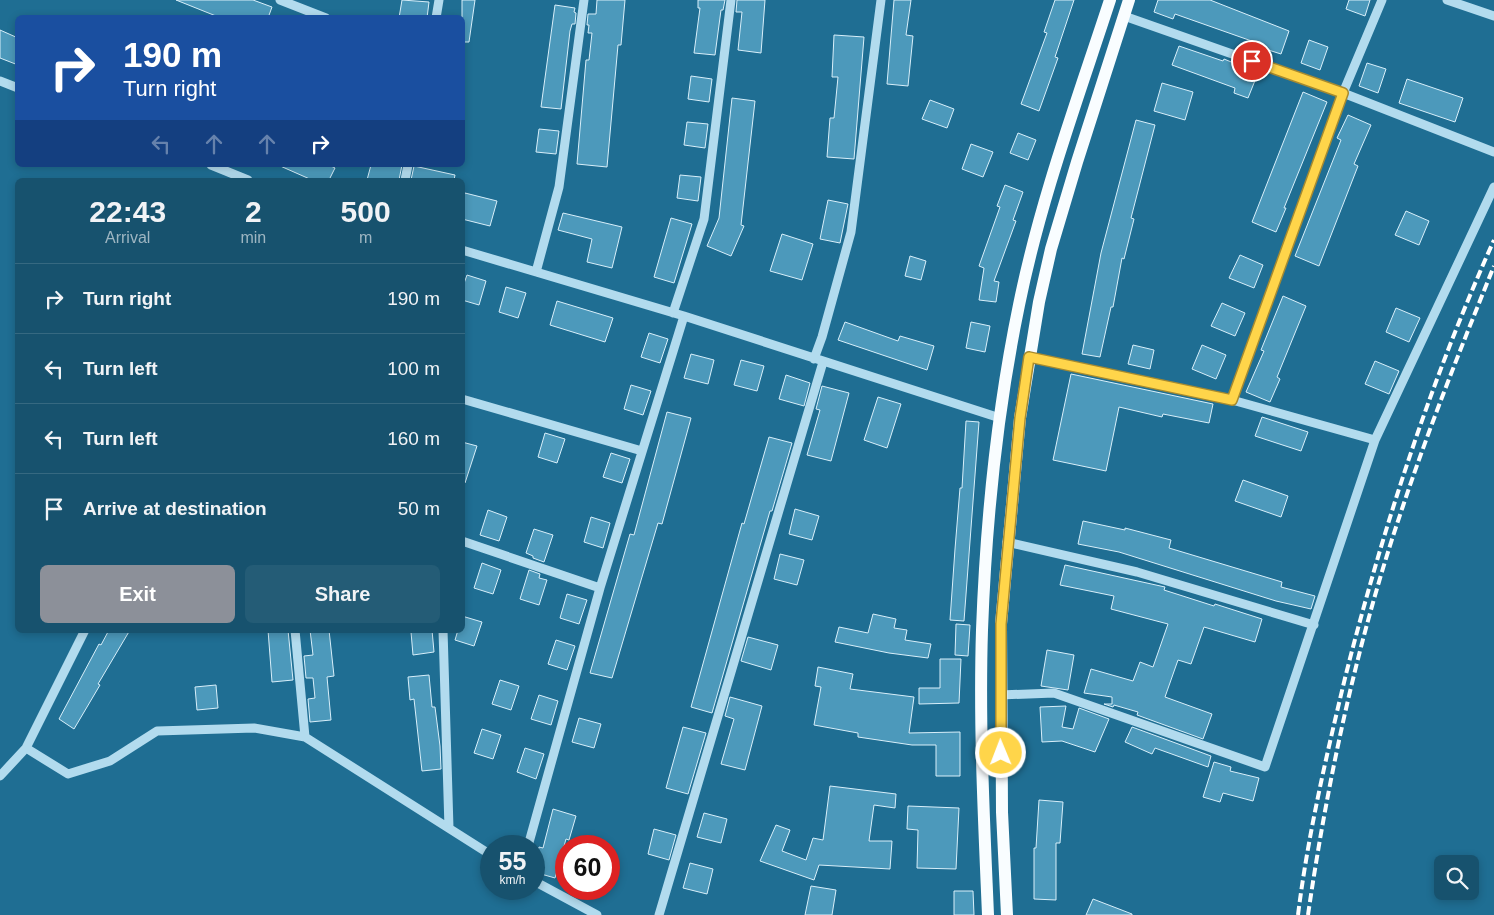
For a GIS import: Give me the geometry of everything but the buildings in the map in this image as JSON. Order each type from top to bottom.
[{"type":"main road","points":[[988,915],[984,812],[982,631],[989,526],[1000,418],[1012,342],[1034,238],[1110,0]]},
{"type":"main road","points":[[1007,915],[1002,812],[1001,624],[1007,542],[1020,418],[1029,357],[1051,249],[1129,0]]},
{"type":"main road","points":[[984,812],[1002,812]]},
{"type":"street","points":[[280,0],[318,15]]},
{"type":"street","points":[[436,15],[439,0]]},
{"type":"street","points":[[536,272],[559,187],[584,0]]},
{"type":"street","points":[[673,313],[704,219],[731,0]]},
{"type":"street","points":[[659,915],[818,361],[851,232],[881,0]]},
{"type":"street","points":[[1232,400],[1343,93],[1382,0]]},
{"type":"street","points":[[1447,0],[1494,16]]},
{"type":"street","points":[[1124,16],[1343,93],[1494,152]]},
{"type":"street","points":[[0,81],[15,87]]},
{"type":"street","points":[[216,167],[243,178]]},
{"type":"street","points":[[1000,694],[1054,693],[1265,766],[1375,440],[1494,187]]},
{"type":"street","points":[[465,251],[684,316],[818,361],[1000,418]]},
{"type":"street","points":[[531,835],[600,588],[684,316]]},
{"type":"street","points":[[1029,357],[1232,400],[1375,440]]},
{"type":"street","points":[[465,400],[642,452]]},
{"type":"street","points":[[465,542],[600,588]]},
{"type":"street","points":[[1007,542],[1136,572],[1314,625]]},
{"type":"street","points":[[0,776],[26,748],[84,633]]},
{"type":"street","points":[[295,633],[305,737]]},
{"type":"street","points":[[443,633],[449,828]]},
{"type":"street","points":[[26,748],[68,774],[110,761],[157,731],[254,728],[305,737],[480,848]]},
{"type":"street","points":[[545,887],[597,915]]},
{"type":"railway","points":[[1298,915],[1307,854],[1325,764],[1346,674],[1376,563],[1430,400],[1471,293],[1494,240]]},
{"type":"railway","points":[[1308,915],[1335,760],[1358,657],[1372,606],[1424,445],[1494,266]]},
{"type":"route","points":[[1001,753],[1001,624],[1008,532],[1020,418],[1029,357],[1232,400],[1343,93],[1252,61]]}]
